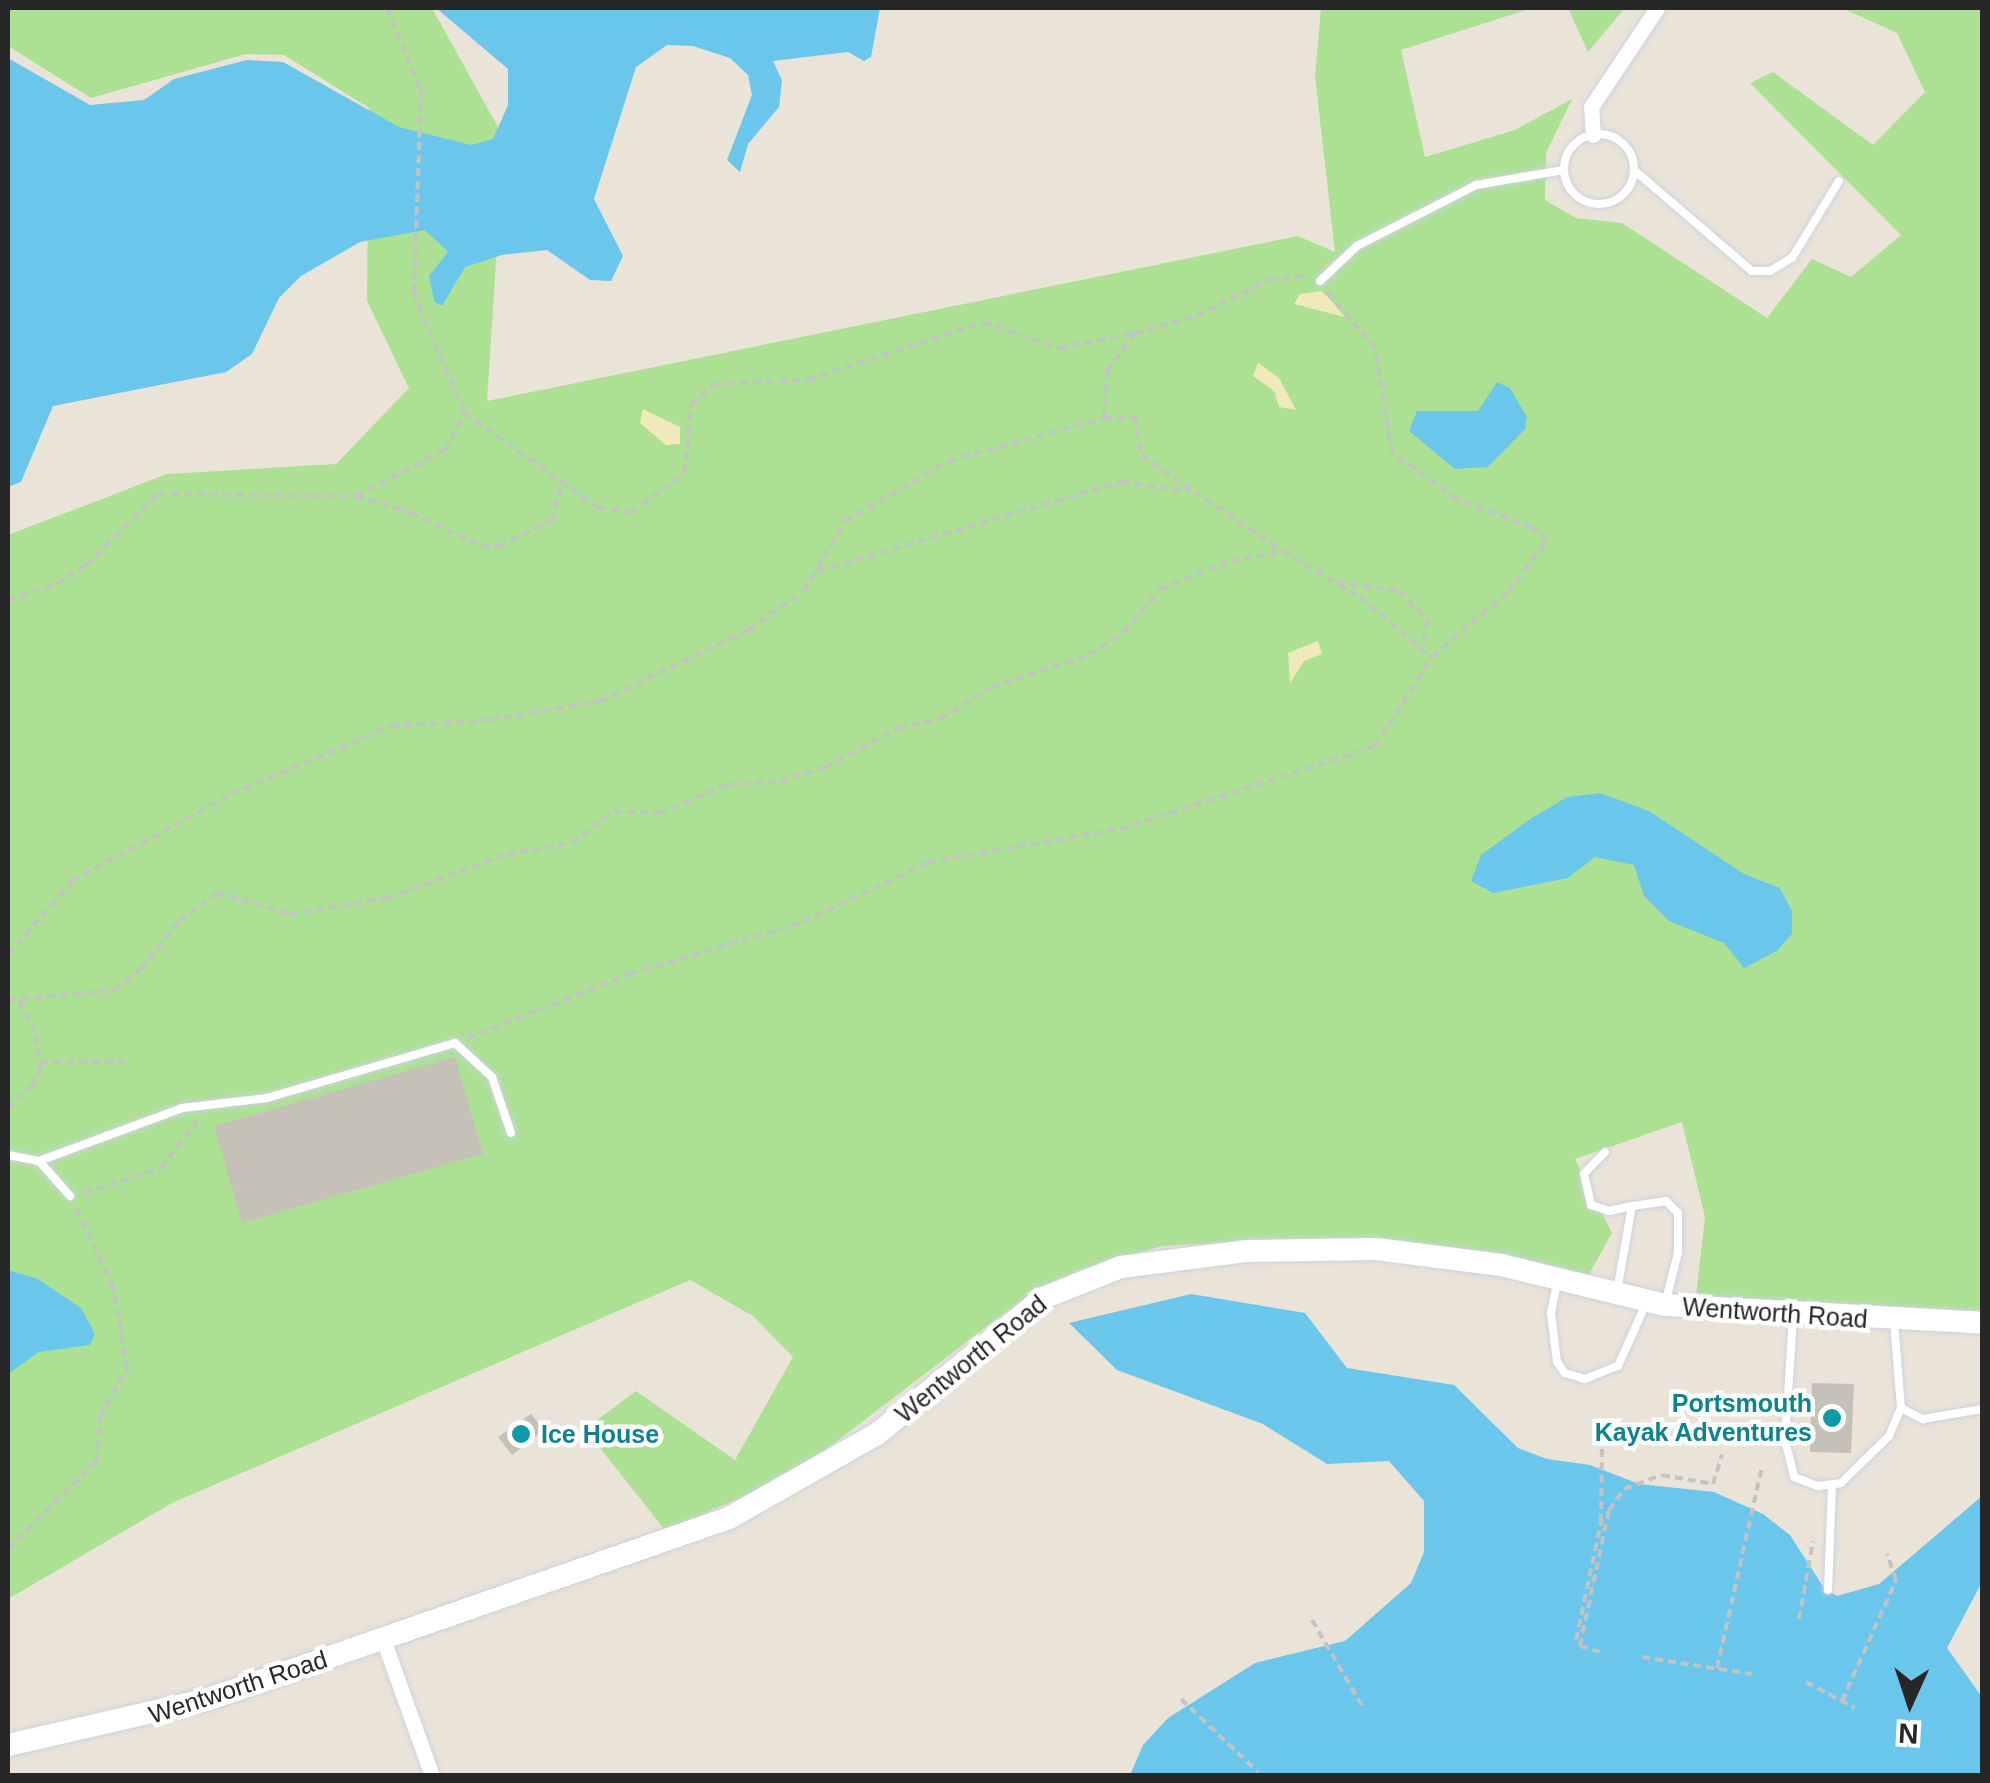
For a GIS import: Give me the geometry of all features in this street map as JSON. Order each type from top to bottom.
[{"type":"main road","name":"Wentworth Road","points":[[8,1745],[145,1717],[610,1564],[768,1501],[877,1434],[1043,1298],[1122,1267],[1248,1251],[1376,1249],[1460,1257],[1656,1304],[1793,1317],[1982,1323]]},
{"type":"street","points":[[1593,136],[1591,107],[1657,8]]},
{"type":"street","points":[[383,1638],[432,1776]]},
{"type":"lane","points":[[1634,170],[1624,194],[1604,204],[1574,194],[1564,170],[1575,144],[1593,136],[1620,141],[1634,170],[1670,194],[1690,224],[1739,266],[1770,272],[1792,258],[1840,181]]},
{"type":"lane","points":[[1320,281],[1357,246],[1476,184],[1564,170]]},
{"type":"lane","points":[[8,1154],[39,1161],[208,1104],[267,1098],[455,1043],[492,1078],[511,1133]]},
{"type":"lane","points":[[1558,1280],[1550,1313],[1557,1362],[1565,1373],[1585,1379],[1618,1366],[1656,1304],[1678,1253],[1678,1213],[1666,1200],[1609,1212],[1591,1205],[1584,1174],[1605,1152]]},
{"type":"lane","points":[[39,1161],[70,1196]]},
{"type":"lane","points":[[1616,1296],[1632,1206]]},
{"type":"lane","points":[[1793,1317],[1789,1467],[1818,1486],[1832,1484],[1889,1436],[1901,1408],[1894,1321]]},
{"type":"lane","points":[[1901,1408],[1923,1419],[1982,1409]]},
{"type":"lane","points":[[1828,1590],[1832,1484]]},
{"type":"path","points":[[387,8],[415,64],[422,99],[414,292],[464,413],[598,508],[642,508],[684,473],[691,405],[714,384],[808,380],[983,322],[1058,348],[1135,334],[1196,316],[1268,280],[1300,274],[1320,281],[1375,348],[1392,452],[1457,499],[1532,527],[1547,540],[1508,592],[1432,658],[1387,732],[1357,755],[1120,828],[928,862],[803,922],[630,974],[455,1043]]},
{"type":"path","points":[[1104,418],[1107,372],[1135,334]]},
{"type":"path","points":[[356,496],[445,450],[464,413]]},
{"type":"path","points":[[8,955],[72,881],[208,805],[391,726],[490,720],[600,701],[748,630],[804,590],[845,520],[927,473],[982,450],[1104,418],[1135,416],[1141,456],[1282,551],[1337,582],[1422,644],[1432,658]]},
{"type":"path","points":[[8,600],[57,584],[86,564],[158,494],[356,496],[411,513],[481,546],[500,546],[552,521],[562,480]]},
{"type":"path","points":[[818,571],[1121,482],[1190,491]]},
{"type":"path","points":[[8,1000],[114,990],[142,969],[179,921],[217,893],[290,914],[387,898],[507,854],[572,842],[614,810],[659,812],[729,784],[805,774],[899,728],[940,719],[991,687],[1089,655],[1124,632],[1147,599],[1202,568],[1282,551]]},
{"type":"path","points":[[1337,582],[1398,592],[1428,622],[1422,644]]},
{"type":"path","points":[[8,1108],[32,1086],[40,1062],[29,1015],[18,998]]},
{"type":"path","points":[[40,1062],[128,1062]]},
{"type":"path","points":[[8,1549],[97,1461],[100,1416],[128,1368],[114,1287],[70,1196],[161,1168],[208,1104]]},
{"type":"path","points":[[1576,1640],[1601,1522],[1602,1444]]},
{"type":"path","points":[[1600,1652],[1580,1646],[1609,1510],[1624,1489],[1662,1475],[1713,1484],[1722,1454]]},
{"type":"path","points":[[1716,1668],[1762,1466]]},
{"type":"path","points":[[1798,1619],[1813,1541]]},
{"type":"path","points":[[1842,1701],[1896,1580],[1887,1554]]},
{"type":"path","points":[[1312,1620],[1364,1710]]},
{"type":"path","points":[[1642,1657],[1752,1674]]},
{"type":"path","points":[[1806,1682],[1855,1708]]},
{"type":"path","points":[[1181,1699],[1258,1772]]},
{"type":"green space","points":[[8,8],[432,8],[504,138],[487,401],[1298,236],[1335,252],[1315,76],[1321,8],[1532,8],[1401,50],[1425,157],[1515,130],[1572,99],[1546,153],[1545,200],[1576,218],[1622,223],[1767,318],[1812,259],[1851,277],[1901,235],[1750,83],[1773,72],[1873,145],[1925,92],[1897,33],[1842,8],[1982,8],[1982,1311],[1696,1296],[1705,1217],[1682,1122],[1575,1159],[1612,1233],[1588,1276],[1415,1243],[1324,1238],[1162,1246],[1076,1271],[1003,1314],[790,1477],[665,1530],[585,1429],[636,1391],[735,1460],[793,1357],[753,1316],[690,1280],[172,1503],[8,1599],[8,535],[167,474],[336,464],[409,388],[367,301],[369,108],[284,55],[246,54],[91,98],[8,46]]},
{"type":"green space","points":[[1568,8],[1625,8],[1588,52]]},
{"type":"sand","points":[[1321,291],[1345,317],[1294,304],[1300,294]]},
{"type":"sand","points":[[1258,363],[1279,378],[1296,410],[1279,407],[1274,391],[1253,376]]},
{"type":"sand","points":[[643,409],[680,427],[680,444],[666,445],[640,423]]},
{"type":"sand","points":[[1318,641],[1322,654],[1304,661],[1290,683],[1288,653]]},
{"type":"water","points":[[436,8],[880,8],[871,57],[864,61],[848,52],[773,61],[782,80],[779,107],[748,144],[740,172],[727,160],[752,95],[748,75],[730,58],[693,46],[667,45],[636,67],[594,199],[623,256],[611,281],[590,280],[547,250],[502,255],[465,267],[442,306],[434,301],[429,276],[448,252],[425,230],[360,242],[301,276],[279,298],[252,354],[226,372],[53,406],[21,482],[8,487],[8,58],[90,105],[144,100],[174,79],[247,60],[283,62],[399,127],[471,145],[493,139],[508,105],[508,69]]},
{"type":"water","points":[[1497,382],[1510,388],[1527,417],[1525,429],[1488,467],[1455,469],[1409,431],[1417,411],[1478,411]]},
{"type":"water","points":[[1600,793],[1649,811],[1744,874],[1780,888],[1792,911],[1792,934],[1777,951],[1744,968],[1724,943],[1669,921],[1644,896],[1634,865],[1595,857],[1568,878],[1493,893],[1471,881],[1481,855],[1530,819],[1567,797]]},
{"type":"water","points":[[8,1270],[38,1279],[81,1308],[95,1334],[90,1345],[39,1352],[8,1374]]},
{"type":"water","points":[[1191,1294],[1305,1313],[1347,1368],[1454,1385],[1518,1448],[1547,1459],[1590,1465],[1639,1484],[1714,1492],[1763,1514],[1790,1535],[1824,1588],[1837,1596],[1879,1584],[1982,1496],[1982,1582],[1947,1648],[1982,1697],[1982,1775],[1130,1775],[1143,1745],[1168,1718],[1255,1663],[1345,1641],[1411,1583],[1424,1552],[1424,1501],[1389,1461],[1327,1464],[1263,1424],[1117,1370],[1069,1323]]},
{"type":"building","points":[[455,1057],[483,1154],[242,1223],[214,1126]]},
{"type":"building","name":"Portsmouth Kayak Adventures","points":[[1812,1383],[1854,1384],[1851,1453],[1810,1452]]},
{"type":"building","name":"Ice House","points":[[531,1414],[544,1430],[512,1455],[498,1437]]},
{"type":"place","name":"Portsmouth Kayak Adventures","points":[[1832,1418]]},
{"type":"place","name":"Ice House","points":[[521,1434]]}]
